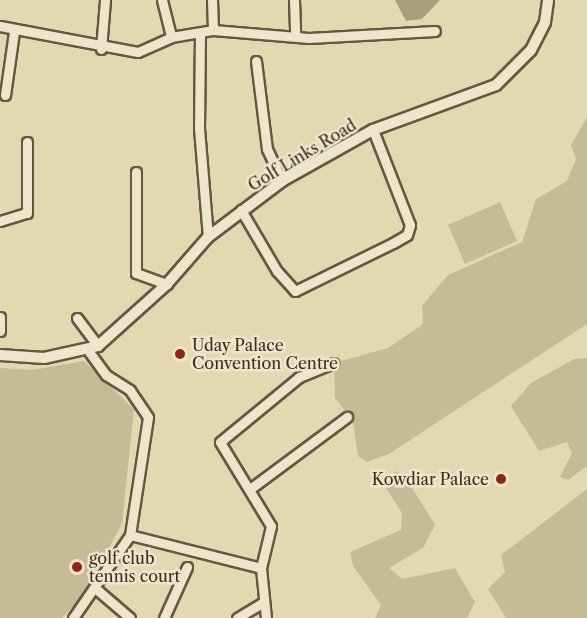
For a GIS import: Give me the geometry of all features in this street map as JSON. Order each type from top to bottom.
[{"type":"street","points":[[101,49],[105,0]]},
{"type":"street","points":[[162,0],[171,37]]},
{"type":"street","points":[[212,0],[213,30]]},
{"type":"street","points":[[294,0],[295,34]]},
{"type":"street","name":"Golf Links Road","points":[[93,349],[167,284],[208,237],[282,181],[373,130],[496,85],[531,50],[545,22],[548,0]]},
{"type":"street","points":[[0,26],[14,32],[101,49],[138,52],[171,37],[213,30],[330,38],[435,31]]},
{"type":"street","points":[[5,95],[14,32]]},
{"type":"street","points":[[200,33],[198,128],[208,237]]},
{"type":"street","points":[[256,62],[267,149],[282,181]]},
{"type":"street","points":[[241,210],[277,271],[295,291],[407,235],[410,225],[373,130]]},
{"type":"street","points":[[0,221],[27,213],[27,142]]},
{"type":"street","points":[[136,172],[136,273],[167,284]]},
{"type":"street","points":[[0,317],[0,331]]},
{"type":"street","points":[[73,618],[130,535],[148,417],[130,390],[106,375],[78,318]]},
{"type":"street","points":[[0,355],[44,358],[93,349]]},
{"type":"street","points":[[266,618],[262,603],[261,568],[271,526],[250,489],[224,455],[220,442],[299,377],[333,363]]},
{"type":"street","points":[[250,489],[347,417]]},
{"type":"street","points":[[130,535],[261,568]]},
{"type":"street","points":[[164,618],[187,567]]},
{"type":"street","points":[[95,588],[130,618]]},
{"type":"street","points":[[237,618],[262,603]]},
{"type":"shaded area","points":[[395,0],[440,0],[422,19],[406,21]]},
{"type":"shaded area","points":[[587,117],[587,324],[389,454],[367,462],[358,456],[353,421],[335,398],[334,363],[388,348],[423,324],[422,306],[448,275],[522,242],[536,199],[567,181],[576,159],[571,145]]},
{"type":"shaded area","points":[[500,202],[517,241],[465,264],[448,225]]},
{"type":"shaded area","points":[[587,358],[587,466],[568,480],[560,477],[572,453],[567,442],[539,451],[511,406],[531,383],[574,359]]},
{"type":"shaded area","points":[[84,361],[134,409],[122,524],[82,597],[62,618],[0,618],[0,368],[32,370]]},
{"type":"shaded area","points":[[396,471],[406,478],[435,525],[423,548],[389,568],[402,579],[455,568],[475,602],[467,618],[375,618],[381,605],[353,566],[350,552],[401,530],[402,513],[384,485]]},
{"type":"shaded area","points":[[587,489],[587,618],[506,618],[488,589],[505,572],[501,555]]},
{"type":"place","name":"Uday Palace Convention Centre","points":[[180,354]]},
{"type":"place","name":"Kowdiar Palace","points":[[501,479]]},
{"type":"place","name":"golf club tennis court","points":[[77,567]]}]
